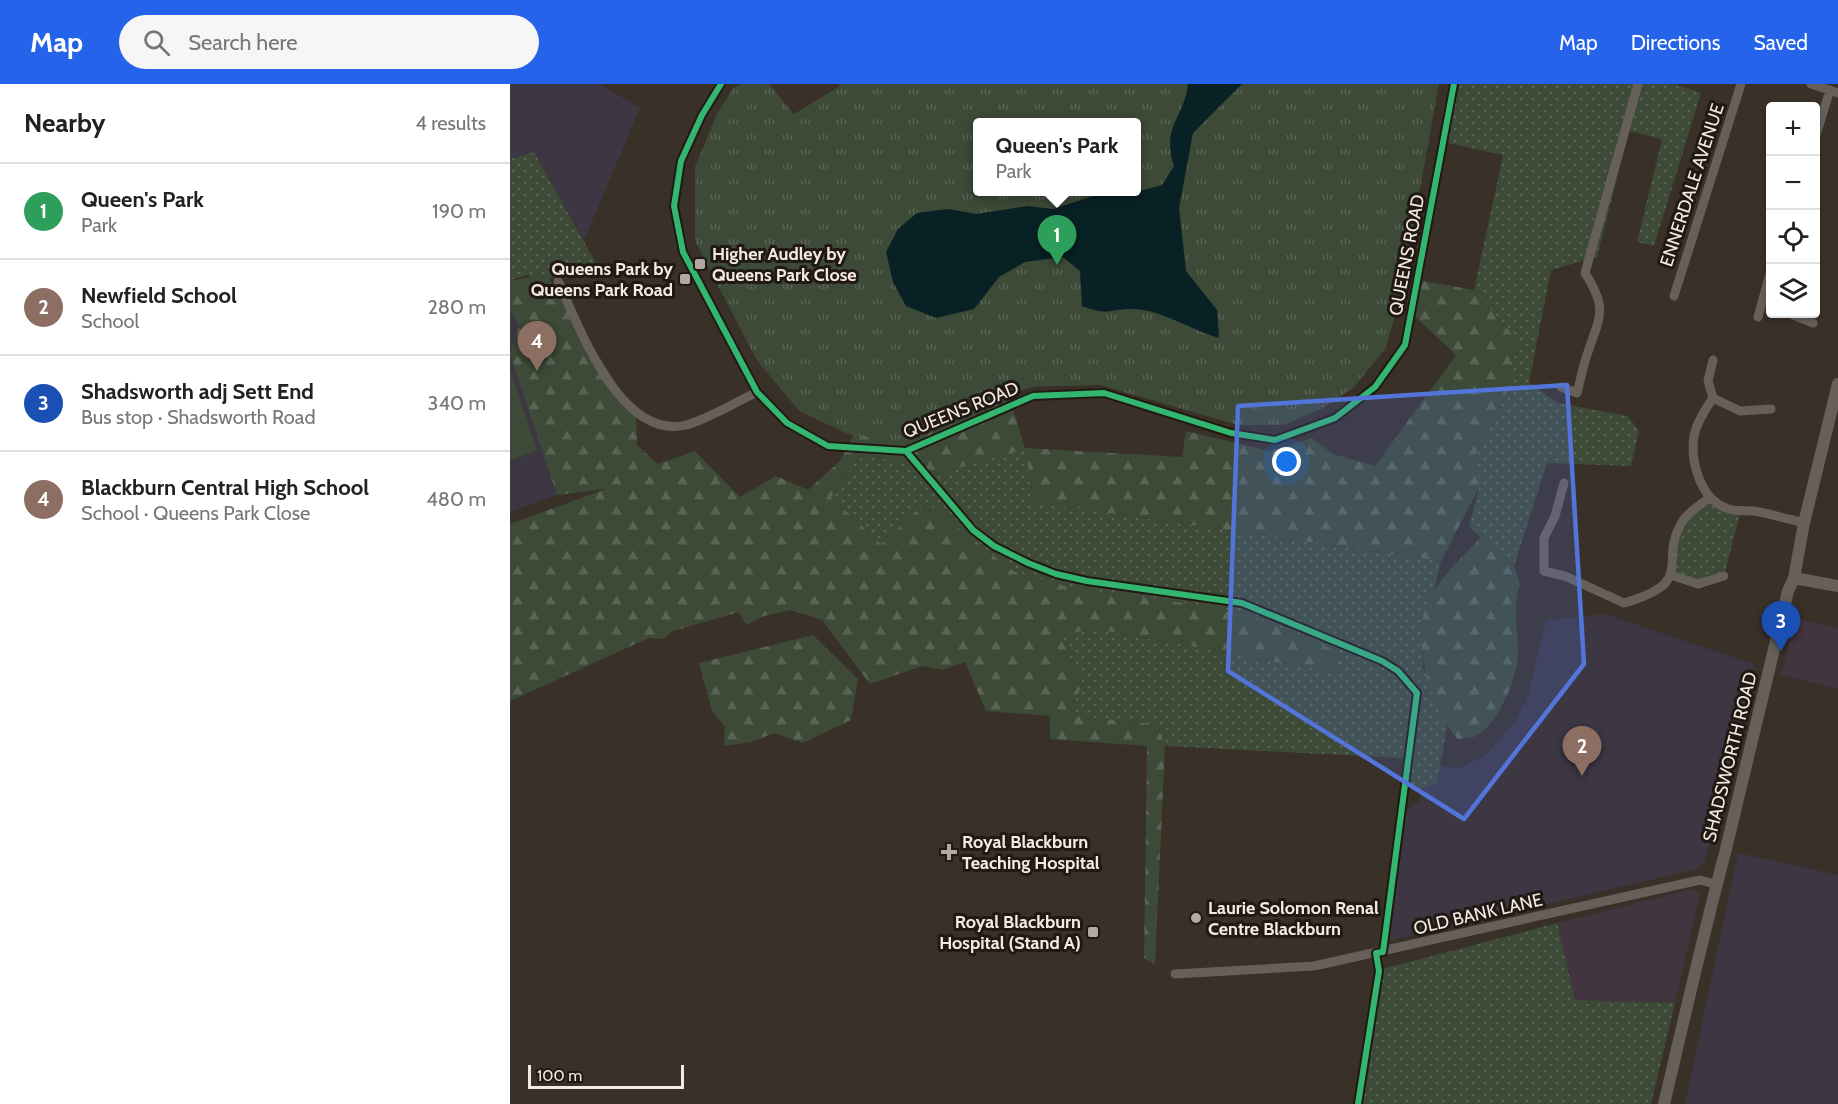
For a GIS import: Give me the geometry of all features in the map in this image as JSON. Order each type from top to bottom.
[{"type":"main road","name":"SHADSWORTH ROAD","points":[[1664,1104],[1699,961],[1715,884],[1725,853],[1788,591],[1794,578],[1804,523],[1838,384]]},
{"type":"main road","points":[[1794,578],[1838,586]]},
{"type":"street","name":"QUEENS ROAD","points":[[721,84],[702,115],[681,161],[674,206],[683,252],[757,392],[787,423],[828,446],[906,451],[1033,396],[1104,393],[1231,433],[1275,440],[1335,418],[1375,387],[1405,345],[1454,84]]},
{"type":"street","points":[[1561,387],[1577,393],[1588,351],[1600,321],[1596,290],[1585,273],[1638,84]]},
{"type":"street","name":"ENNERDALE AVENUE","points":[[1674,296],[1741,84]]},
{"type":"street","points":[[1811,84],[1834,92],[1820,124]]},
{"type":"street","points":[[558,281],[592,353],[610,384],[636,414],[661,424],[688,424],[757,392]]},
{"type":"street","points":[[1758,317],[1766,303]]},
{"type":"street","points":[[1801,318],[1813,323]]},
{"type":"street","points":[[1713,360],[1708,381],[1713,399],[1700,419],[1694,444],[1696,471],[1710,497],[1728,509],[1757,512],[1804,523]]},
{"type":"street","points":[[1713,399],[1740,411],[1771,409]]},
{"type":"street","points":[[1564,483],[1555,516],[1544,538],[1544,571],[1565,576],[1624,603],[1650,595],[1662,587],[1671,575],[1677,535],[1685,518],[1710,497]]},
{"type":"street","points":[[1671,575],[1698,584],[1724,576]]},
{"type":"street","name":"OLD BANK LANE","points":[[1175,974],[1314,966],[1701,880],[1715,884]]},
{"type":"highlighted area","points":[[1567,385],[1584,664],[1464,819],[1228,671],[1238,406]]},
{"type":"shaded area","points":[[510,84],[600,84],[640,108],[584,240],[534,152],[510,159]]},
{"type":"shaded area","points":[[510,284],[590,459],[548,468],[557,495],[510,512]]},
{"type":"shaded area","points":[[1605,614],[1754,664],[1742,690],[1745,702],[1705,860],[1697,869],[1389,941],[1407,809],[1420,802],[1422,788],[1437,783],[1440,766],[1459,768],[1486,755],[1515,722],[1528,695],[1546,620]]},
{"type":"shaded area","points":[[1795,618],[1838,628],[1838,689],[1781,675]]},
{"type":"shaded area","points":[[1738,853],[1838,875],[1838,1104],[1685,1104]]},
{"type":"shaded area","points":[[1693,889],[1700,894],[1675,1003],[1575,1000],[1557,923]]},
{"type":"green space","points":[[742,84],[769,84],[794,114],[840,86],[839,84],[1439,84],[1402,289],[1386,348],[1353,388],[1321,409],[1284,425],[1238,425],[1100,385],[1020,387],[912,442],[850,435],[799,411],[756,359],[695,241],[695,167],[717,114],[733,88]]},
{"type":"green space","points":[[1452,84],[1675,84],[1701,93],[1654,246],[1637,242],[1662,139],[1629,131],[1597,257],[1551,270],[1529,383],[1558,403],[1628,416],[1639,431],[1631,466],[1547,463],[1514,566],[1469,527],[1479,488],[1471,463],[1506,397],[1517,340],[1474,290],[1503,155],[1444,142]]},
{"type":"green space","points":[[534,152],[597,265],[533,283],[528,275],[510,280],[510,159]]},
{"type":"green space","points":[[546,274],[636,414],[637,445],[658,464],[695,451],[740,497],[776,476],[808,490],[840,461],[863,416],[971,383],[937,352],[985,342],[1007,344],[996,382],[1045,367],[1058,359],[1029,339],[1140,332],[1203,348],[1259,381],[1321,409],[1256,425],[1188,400],[1126,385],[1064,380],[1008,393],[1025,448],[1182,457],[1186,431],[1270,451],[1312,438],[1333,454],[1375,466],[1456,355],[1411,313],[1417,280],[1474,290],[1517,340],[1506,397],[1471,463],[1482,482],[1441,561],[1034,502],[1025,449],[933,475],[902,460],[859,457],[831,497],[881,544],[926,502],[1013,571],[1068,587],[1240,611],[1338,652],[1343,674],[1091,628],[1060,637],[1083,684],[1070,710],[1093,718],[1157,724],[1165,746],[1155,965],[1144,958],[1147,746],[1050,739],[1050,716],[986,711],[965,662],[942,670],[922,666],[870,684],[822,620],[791,610],[764,616],[746,625],[739,612],[673,631],[663,639],[649,638],[510,701],[510,524],[606,489],[557,495],[510,354],[519,326],[510,308],[510,281]]},
{"type":"green space","points":[[510,368],[537,451],[510,460]]},
{"type":"green space","points":[[1025,448],[1034,502],[1441,561],[1422,638],[1423,668],[1447,728],[1437,783],[1415,791],[1402,758],[1165,746],[1157,724],[1093,718],[1070,710],[1083,684],[1059,637],[1091,628],[1343,674],[1013,571],[926,503],[881,545],[831,497],[859,457],[902,460],[933,475]]},
{"type":"green space","points":[[1710,497],[1741,510],[1724,576],[1698,584],[1671,575],[1677,539],[1684,523]]},
{"type":"green space","points":[[1481,537],[1514,566],[1520,585],[1516,603],[1517,665],[1505,700],[1492,721],[1476,736],[1458,739],[1438,710],[1425,671],[1422,651],[1424,613],[1430,597],[1447,573]]},
{"type":"green space","points":[[813,635],[858,679],[851,720],[803,743],[774,733],[751,742],[724,746],[725,727],[712,711],[699,663]]},
{"type":"green space","points":[[1557,923],[1575,1000],[1675,1003],[1651,1104],[1354,1104],[1375,971]]},
{"type":"water","points":[[1188,84],[1242,84],[1193,133],[1179,208],[1186,271],[1217,310],[1219,338],[1144,310],[1125,309],[1104,312],[1082,306],[1080,271],[1063,257],[1025,262],[999,277],[974,309],[936,318],[906,306],[893,282],[886,252],[898,229],[917,213],[948,209],[976,214],[1028,206],[1053,209],[1094,196],[1141,196],[1141,191],[1162,185],[1174,166],[1170,141]]},
{"type":"cycle path","points":[[721,84],[702,115],[681,161],[674,206],[683,252],[757,392],[787,423],[828,446],[906,451],[1033,396],[1104,393],[1231,433],[1275,440],[1335,418],[1375,387],[1405,345],[1454,84]]},
{"type":"cycle path","points":[[906,451],[973,530],[994,546],[1028,563],[1056,574],[1087,581],[1242,603],[1382,661],[1398,671],[1417,693],[1383,952],[1376,953],[1379,971],[1358,1104]]},
{"type":"place","name":"Higher Audley by Queens Park Close","points":[[700,264]]},
{"type":"place","name":"Queen's Park","points":[[1057,265]]},
{"type":"place","name":"Queens Park by Queens Park Road","points":[[685,279]]},
{"type":"place","name":"Blackburn Central High School","points":[[537,371]]},
{"type":"place","name":"Shadsworth adj Sett End","points":[[1781,651]]},
{"type":"place","name":"Newfield School","points":[[1582,776]]},
{"type":"place","name":"Royal Blackburn Teaching Hospital","points":[[949,852]]},
{"type":"place","name":"Laurie Solomon Renal Centre Blackburn","points":[[1196,918]]},
{"type":"place","name":"Royal Blackburn Hospital (Stand A)","points":[[1093,932]]}]
